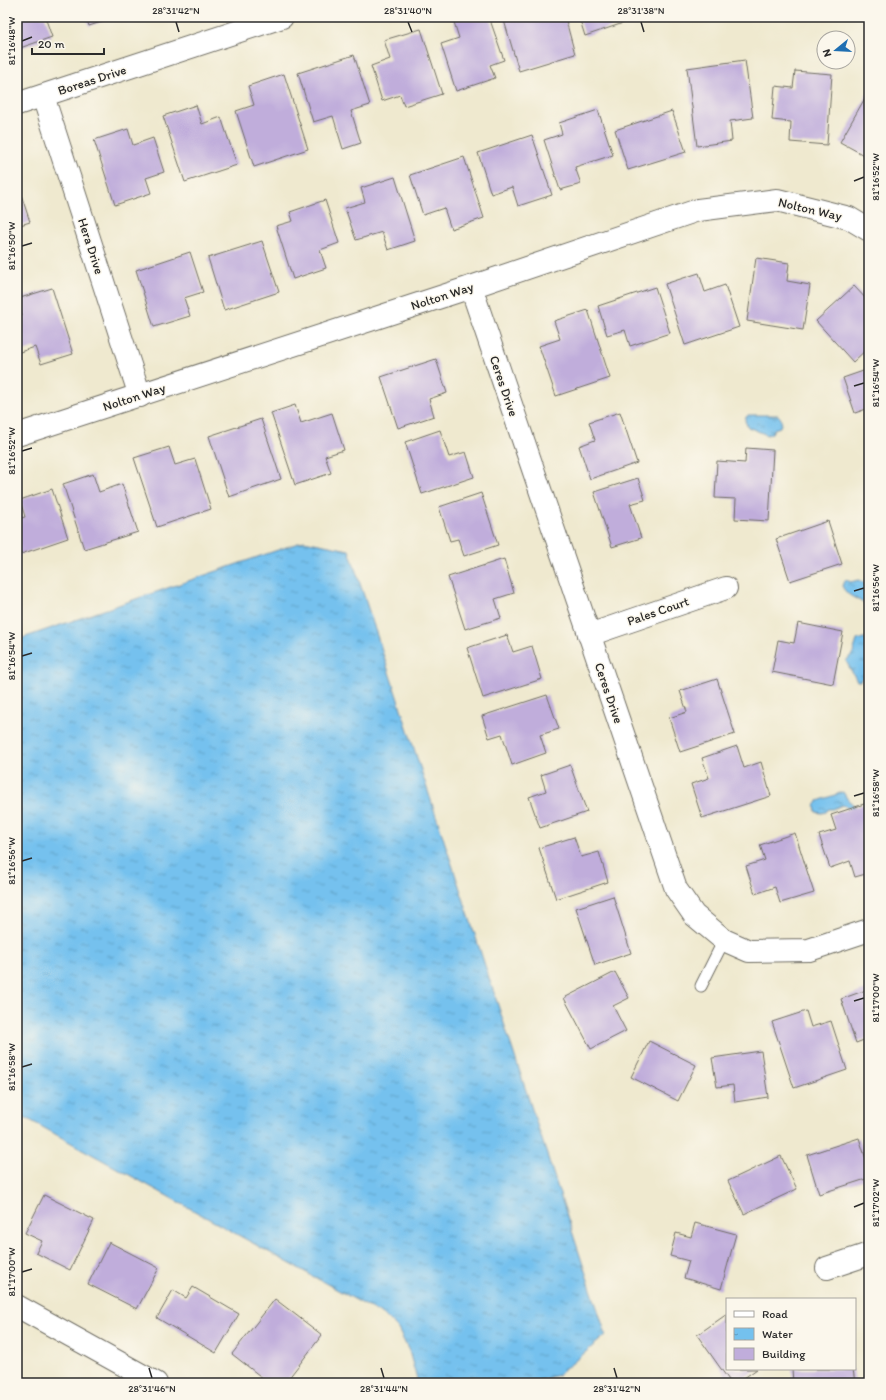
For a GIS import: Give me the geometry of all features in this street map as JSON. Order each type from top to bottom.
[{"type":"street","name":"Boreas Drive","points":[[17,104],[282,17]]},
{"type":"street","name":"Hera Drive","points":[[43,96],[140,396]]},
{"type":"street","name":"Nolton Way","points":[[17,435],[471,287],[698,210],[776,200],[849,218],[869,230]]},
{"type":"street","name":"Ceres Drive","points":[[471,287],[676,889],[694,915],[724,940],[750,951],[809,950],[869,930]]},
{"type":"street","name":"Pales Court","points":[[589,635],[726,588]]},
{"type":"street","points":[[827,1268],[869,1254]]},
{"type":"street","points":[[17,1306],[156,1383]]},
{"type":"lane","points":[[701,986],[724,940]]},
{"type":"water","points":[[748,415],[778,415],[781,420],[780,427],[774,429],[772,433],[767,435],[748,427],[745,421]]},
{"type":"water","points":[[304,541],[349,550],[606,1335],[558,1375],[529,1383],[418,1383],[409,1351],[398,1329],[385,1316],[17,1113],[17,640]]},
{"type":"water","points":[[846,580],[851,582],[858,580],[865,584],[868,590],[869,606],[846,592],[842,586]]},
{"type":"water","points":[[866,638],[869,642],[868,662],[863,676],[860,681],[857,681],[846,661],[853,653],[857,640]]},
{"type":"water","points":[[843,792],[848,800],[855,806],[851,808],[842,805],[829,809],[826,812],[816,812],[815,806],[818,801]]},
{"type":"building","points":[[17,17],[45,17],[52,37],[17,49]]},
{"type":"building","points":[[86,17],[116,17],[89,26]]},
{"type":"building","points":[[460,17],[489,17],[504,60],[490,65],[495,78],[456,91],[441,44],[459,38],[453,19]]},
{"type":"building","points":[[503,17],[565,17],[575,54],[519,71]]},
{"type":"building","points":[[579,17],[638,17],[638,18],[585,36]]},
{"type":"building","points":[[650,17],[664,17],[651,21]]},
{"type":"building","points":[[421,29],[442,94],[404,106],[400,95],[382,101],[371,66],[390,59],[384,40]]},
{"type":"building","points":[[354,55],[370,105],[351,111],[361,143],[343,149],[333,116],[313,122],[298,73]]},
{"type":"building","points":[[745,60],[753,118],[730,121],[732,141],[697,146],[687,68]]},
{"type":"building","points":[[795,71],[832,74],[827,145],[790,142],[791,122],[772,120],[775,86],[793,88]]},
{"type":"building","points":[[284,74],[308,149],[254,167],[236,111],[254,105],[248,86]]},
{"type":"building","points":[[869,91],[869,158],[840,142]]},
{"type":"building","points":[[196,105],[202,124],[221,117],[237,165],[185,182],[163,116]]},
{"type":"building","points":[[598,110],[613,155],[575,167],[581,184],[560,190],[544,140],[562,134],[559,123]]},
{"type":"building","points":[[672,111],[686,152],[628,170],[615,130]]},
{"type":"building","points":[[128,129],[133,145],[153,138],[164,172],[146,178],[151,193],[115,205],[94,140]]},
{"type":"building","points":[[532,135],[552,195],[518,206],[512,187],[491,194],[478,153]]},
{"type":"building","points":[[464,157],[484,218],[451,229],[444,208],[423,215],[410,175]]},
{"type":"building","points":[[395,177],[415,241],[388,250],[382,232],[356,240],[345,208],[365,202],[361,188]]},
{"type":"building","points":[[17,182],[30,222],[17,226]]},
{"type":"building","points":[[325,200],[339,243],[320,250],[326,268],[293,279],[276,226],[293,221],[290,212]]},
{"type":"building","points":[[262,241],[279,292],[224,310],[208,258]]},
{"type":"building","points":[[190,252],[203,292],[184,298],[190,316],[154,327],[136,270]]},
{"type":"building","points":[[756,258],[789,263],[787,281],[810,285],[803,330],[747,321]]},
{"type":"building","points":[[699,273],[705,292],[725,285],[739,327],[685,345],[665,284]]},
{"type":"building","points":[[854,286],[869,302],[869,347],[853,362],[816,321]]},
{"type":"building","points":[[655,287],[670,333],[630,346],[625,330],[607,335],[598,306]]},
{"type":"building","points":[[52,288],[73,354],[41,364],[35,347],[17,353],[17,316],[22,315],[17,299]]},
{"type":"building","points":[[588,310],[610,378],[556,396],[539,346],[560,339],[554,321]]},
{"type":"building","points":[[436,359],[447,393],[429,399],[434,416],[398,428],[381,377]]},
{"type":"building","points":[[869,369],[869,408],[855,413],[843,378]]},
{"type":"building","points":[[295,405],[301,423],[332,413],[344,450],[325,456],[331,473],[295,485],[271,413]]},
{"type":"building","points":[[620,412],[637,463],[590,479],[579,446],[595,440],[589,422]]},
{"type":"building","points":[[261,419],[281,479],[229,497],[209,436]]},
{"type":"building","points":[[440,430],[449,457],[466,452],[474,477],[422,494],[405,442]]},
{"type":"building","points":[[169,447],[175,465],[195,459],[211,509],[157,527],[134,458]]},
{"type":"building","points":[[746,448],[773,450],[769,521],[735,519],[736,499],[715,498],[717,461],[745,463]]},
{"type":"building","points":[[93,474],[99,492],[122,484],[138,532],[84,549],[63,484]]},
{"type":"building","points":[[638,478],[645,500],[630,504],[641,538],[612,547],[594,492]]},
{"type":"building","points":[[52,489],[68,538],[18,555],[17,519],[25,517],[20,500]]},
{"type":"building","points":[[481,493],[498,545],[464,556],[458,539],[450,541],[439,507]]},
{"type":"building","points":[[828,521],[842,564],[790,581],[776,539]]},
{"type":"building","points":[[504,559],[514,593],[495,599],[501,618],[465,629],[448,577]]},
{"type":"building","points":[[798,623],[843,632],[833,684],[772,672],[778,640],[794,643]]},
{"type":"building","points":[[507,635],[513,652],[532,646],[542,679],[483,698],[467,648]]},
{"type":"building","points":[[717,679],[735,734],[680,752],[669,718],[687,712],[680,691]]},
{"type":"building","points":[[547,695],[559,729],[540,735],[546,753],[512,765],[502,734],[489,738],[482,716]]},
{"type":"building","points":[[737,746],[744,768],[761,762],[771,796],[702,818],[691,784],[709,778],[702,758]]},
{"type":"building","points":[[570,765],[587,812],[540,828],[529,797],[546,791],[541,775]]},
{"type":"building","points":[[867,803],[869,808],[869,873],[855,877],[850,861],[830,868],[819,835],[836,830],[831,815]]},
{"type":"building","points":[[795,833],[814,893],[780,903],[775,887],[755,894],[746,866],[765,860],[760,845]]},
{"type":"building","points":[[574,837],[581,857],[599,852],[608,882],[556,899],[539,848]]},
{"type":"building","points":[[613,896],[631,953],[595,965],[576,908]]},
{"type":"building","points":[[615,972],[629,998],[613,1006],[626,1031],[591,1049],[564,998]]},
{"type":"building","points":[[869,989],[869,1038],[856,1043],[841,999]]},
{"type":"building","points":[[806,1011],[811,1027],[831,1021],[847,1070],[794,1088],[772,1022]]},
{"type":"building","points":[[649,1041],[696,1065],[678,1101],[631,1077]]},
{"type":"building","points":[[761,1051],[768,1097],[735,1102],[733,1085],[717,1087],[712,1058]]},
{"type":"building","points":[[859,1138],[869,1168],[869,1178],[819,1194],[807,1155]]},
{"type":"building","points":[[781,1156],[797,1189],[744,1214],[728,1181]]},
{"type":"building","points":[[44,1195],[94,1220],[70,1270],[36,1253],[42,1241],[25,1233]]},
{"type":"building","points":[[695,1223],[736,1234],[721,1289],[684,1278],[689,1261],[670,1256],[676,1233],[691,1237]]},
{"type":"building","points":[[109,1242],[159,1268],[137,1309],[88,1284]]},
{"type":"building","points":[[193,1287],[239,1314],[216,1353],[157,1318],[173,1290],[186,1298]]},
{"type":"building","points":[[275,1299],[322,1335],[285,1383],[269,1383],[232,1354]]},
{"type":"building","points":[[726,1315],[726,1370],[756,1370],[737,1383],[731,1383],[697,1335]]},
{"type":"building","points":[[792,1370],[853,1370],[855,1383],[793,1383]]}]
